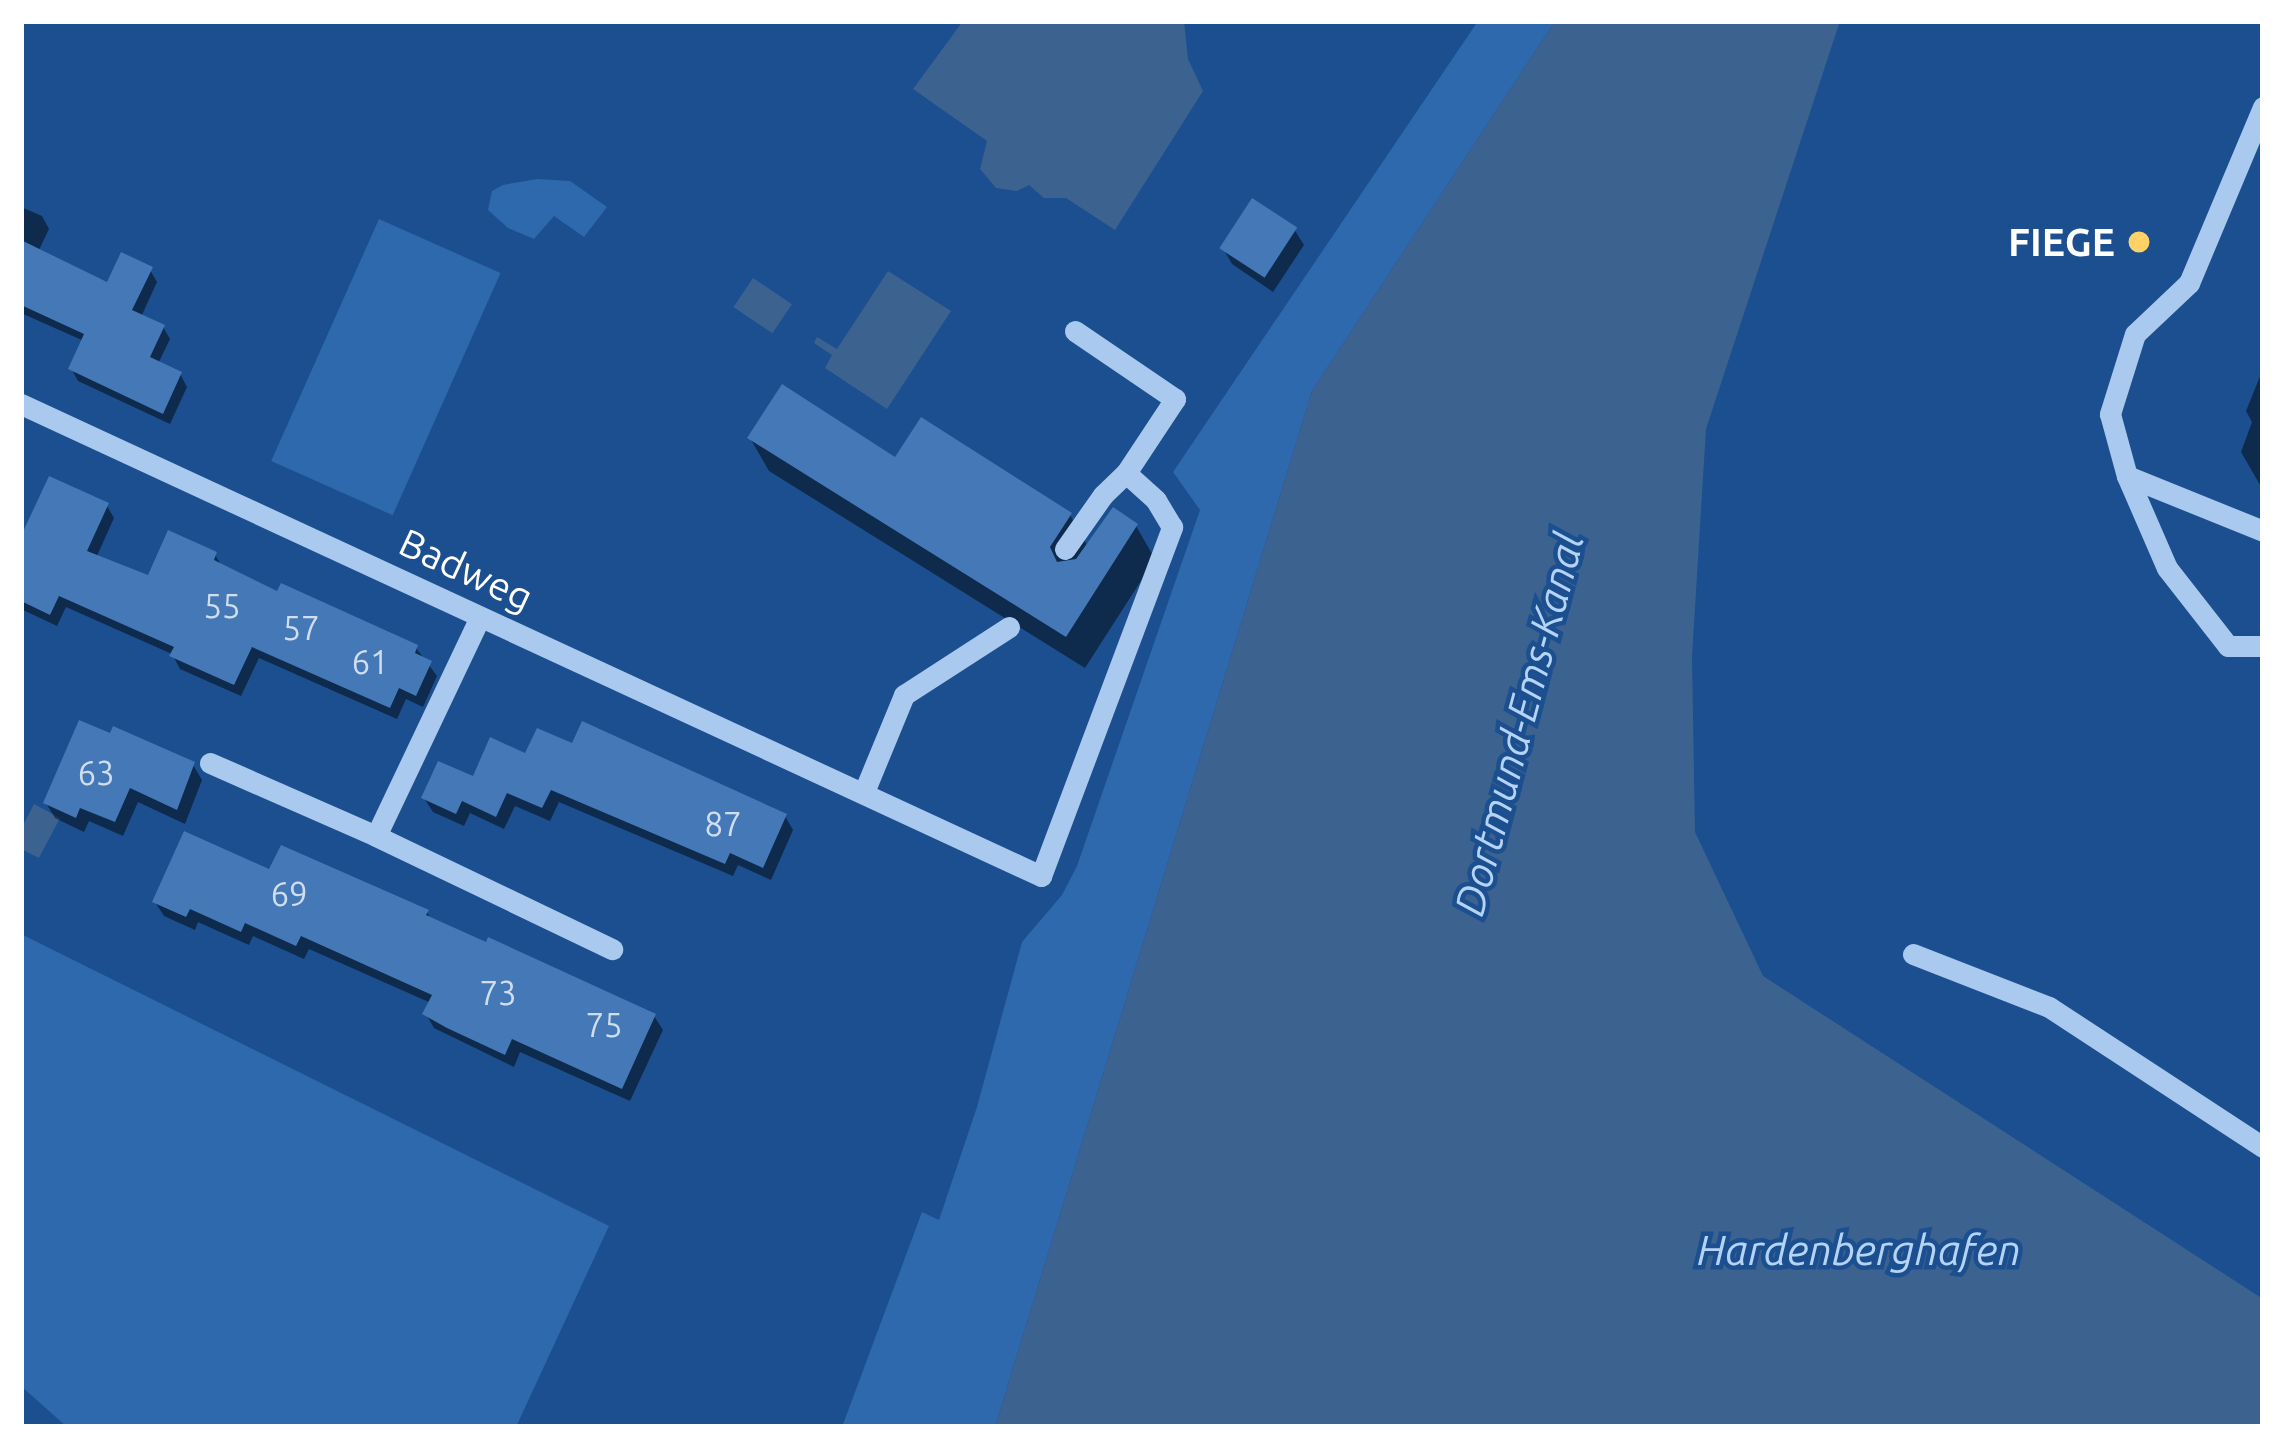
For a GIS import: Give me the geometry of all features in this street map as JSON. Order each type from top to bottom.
[{"type":"street","points":[[2263,107],[2189,283],[2134,334],[2110,414],[2127,476],[2167,568],[2228,646],[2263,646]]},
{"type":"street","points":[[1065,549],[1102,495],[1126,472],[1175,398],[1075,331]]},
{"type":"street","name":"Badweg","points":[[21,404],[1041,876],[1172,527],[1156,500],[1126,472]]},
{"type":"street","points":[[2127,476],[2263,531]]},
{"type":"street","points":[[376,836],[480,616]]},
{"type":"street","points":[[873,796],[904,695],[1009,627]]},
{"type":"street","points":[[210,763],[613,949]]},
{"type":"street","points":[[1912,954],[2049,1007],[2263,1147]]},
{"type":"shaded area","points":[[1478,21],[1555,21],[1312,391],[995,1427],[842,1427],[922,1212],[939,1220],[977,1107],[1022,942],[1062,895],[1077,866],[1200,510],[1173,472]]},
{"type":"shaded area","points":[[537,179],[570,181],[607,207],[584,237],[554,216],[534,239],[508,228],[488,210],[492,191]]},
{"type":"shaded area","points":[[379,219],[501,273],[393,515],[271,461]]},
{"type":"shaded area","points":[[21,934],[609,1226],[516,1427],[67,1427],[21,1386]]},
{"type":"water","points":[[963,21],[1184,21],[1188,59],[1203,91],[1115,230],[1066,198],[1044,198],[1029,185],[1017,191],[996,188],[980,169],[987,141],[913,89]]},
{"type":"water","points":[[1555,21],[1840,21],[1706,429],[1692,657],[1695,832],[1763,976],[2263,1299],[2263,1427],[995,1427],[1312,391]]},
{"type":"water","points":[[888,271],[951,311],[887,409],[825,368],[832,355],[814,343],[817,337],[837,349]]},
{"type":"water","points":[[753,278],[792,304],[772,333],[733,307]]},
{"type":"water","points":[[34,804],[60,818],[39,858],[21,849],[21,829]]},
{"type":"building","points":[[1252,198],[1297,227],[1265,278],[1219,248]]},
{"type":"building","points":[[21,240],[107,282],[121,252],[153,267],[132,310],[165,325],[150,357],[182,372],[163,414],[68,369],[84,334],[21,305]]},
{"type":"building","points":[[782,384],[895,457],[921,417],[1072,513],[1050,547],[1057,562],[1076,559],[1113,507],[1138,524],[1066,637],[747,438]]},
{"type":"building","points":[[49,476],[109,503],[87,551],[148,575],[168,530],[217,552],[214,560],[277,591],[281,583],[418,645],[415,653],[432,661],[416,696],[399,688],[390,708],[252,647],[234,685],[169,656],[174,647],[59,596],[50,615],[21,601],[21,536]]},
{"type":"building","points":[[79,720],[110,733],[113,726],[195,762],[177,810],[130,788],[115,822],[80,808],[76,818],[43,803]]},
{"type":"building","points":[[582,721],[787,814],[763,868],[730,853],[725,864],[551,790],[542,808],[507,793],[496,817],[462,801],[456,814],[421,798],[438,761],[473,776],[490,737],[525,753],[537,728],[572,743]]},
{"type":"building","points":[[184,831],[269,869],[281,845],[429,910],[426,915],[486,942],[488,937],[656,1014],[622,1089],[512,1039],[505,1055],[447,1028],[422,1014],[432,995],[301,936],[296,946],[245,923],[241,932],[190,909],[186,917],[152,902]]},
{"type":"place","name":"FIEGE","points":[[2139,242]]},
{"type":"water label","name":"Dortmund-Ems-Kanal","points":[[1519,724]]},
{"type":"water label","name":"Hardenberghafen","points":[[1859,1250]]}]
